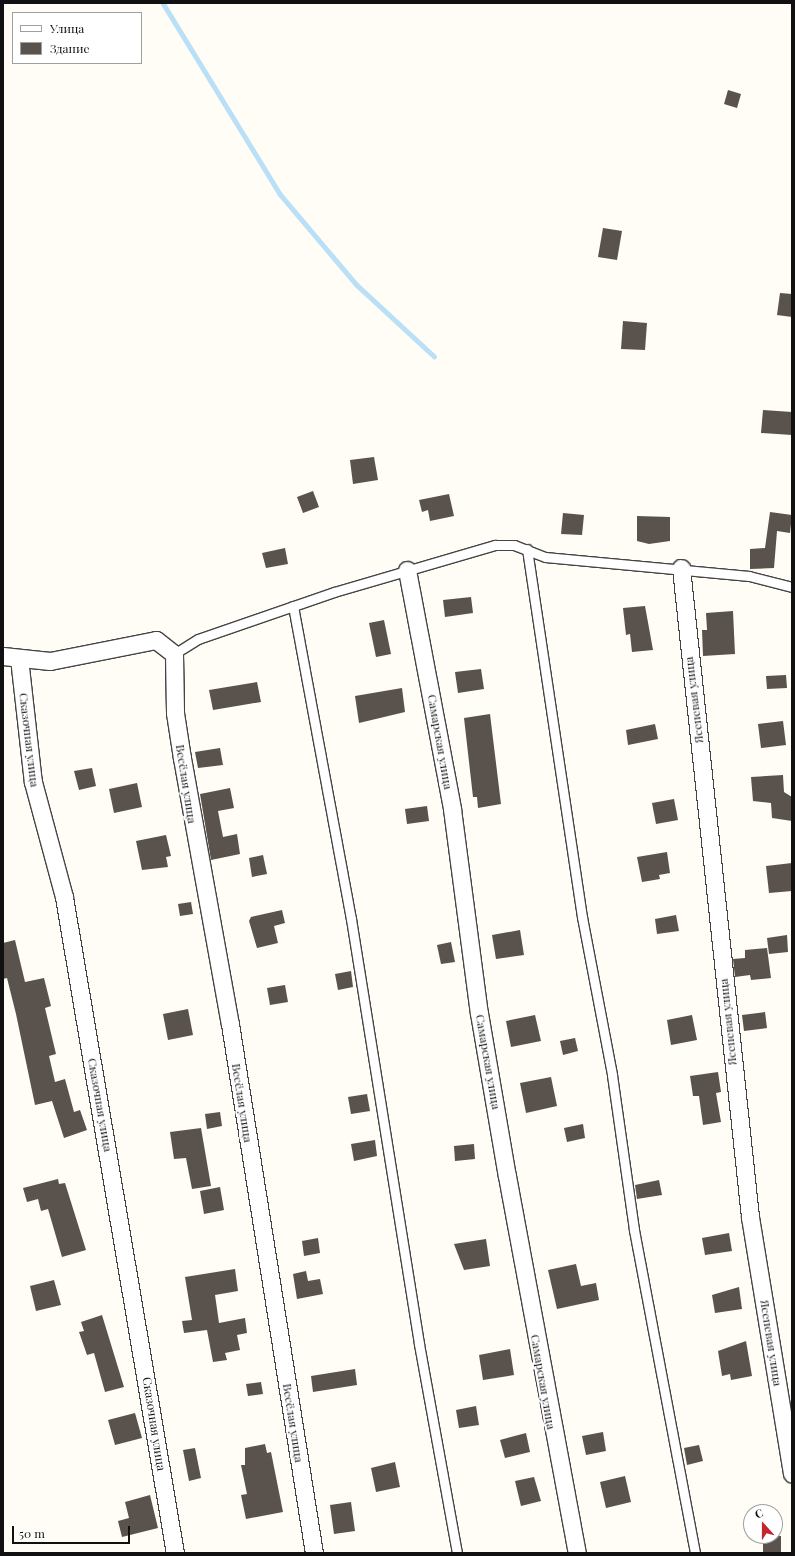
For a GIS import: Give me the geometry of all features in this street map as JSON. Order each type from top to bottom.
[{"type":"street","name":"Ясеневая улица","points":[[681,568],[750,1217],[792,1474]]},
{"type":"street","name":"Самарская улица","points":[[407,570],[452,809],[479,1012],[507,1176],[577,1553]]},
{"type":"street","points":[[11,657],[50,661],[156,640],[174,654]]},
{"type":"street","name":"Весёлая улица","points":[[174,654],[175,713],[180,751],[230,1024],[314,1553]]},
{"type":"street","name":"Сказочная улица","points":[[11,657],[33,782],[64,897],[175,1553]]},
{"type":"lane","points":[[174,654],[198,639],[293,606],[407,570],[495,545],[526,549],[545,557],[681,568],[749,576],[792,587]]},
{"type":"lane","points":[[526,549],[582,917],[612,1075],[634,1230],[695,1553]]},
{"type":"lane","points":[[293,606],[350,919],[419,1344],[457,1553]]},
{"type":"building","points":[[728,90],[741,94],[737,108],[724,104]]},
{"type":"building","points":[[603,228],[622,231],[617,260],[598,257]]},
{"type":"building","points":[[780,293],[792,294],[792,317],[777,315]]},
{"type":"building","points":[[623,321],[647,323],[645,350],[621,349]]},
{"type":"building","points":[[763,410],[792,412],[792,435],[761,433]]},
{"type":"building","points":[[374,457],[378,480],[353,484],[350,460]]},
{"type":"building","points":[[313,491],[319,507],[303,513],[297,497]]},
{"type":"building","points":[[449,494],[454,516],[430,521],[428,510],[422,512],[419,500]]},
{"type":"building","points":[[770,512],[792,515],[790,533],[777,531],[774,568],[750,569],[750,549],[765,548]]},
{"type":"building","points":[[563,513],[584,515],[582,535],[561,534]]},
{"type":"building","points":[[637,516],[670,517],[670,541],[649,544],[637,541]]},
{"type":"building","points":[[285,548],[288,564],[266,568],[262,553]]},
{"type":"building","points":[[471,597],[473,613],[445,617],[443,600]]},
{"type":"building","points":[[645,606],[653,650],[632,652],[630,634],[626,635],[623,608]]},
{"type":"building","points":[[733,611],[735,654],[703,656],[702,630],[707,630],[706,613]]},
{"type":"building","points":[[384,620],[391,654],[376,657],[369,623]]},
{"type":"building","points":[[481,669],[484,689],[458,693],[455,672]]},
{"type":"building","points":[[786,675],[787,688],[767,689],[766,676]]},
{"type":"building","points":[[257,682],[261,702],[213,710],[209,690]]},
{"type":"building","points":[[402,688],[405,712],[359,723],[355,696]]},
{"type":"building","points":[[490,714],[501,804],[478,808],[477,797],[473,797],[464,718]]},
{"type":"building","points":[[783,721],[786,745],[761,748],[758,724]]},
{"type":"building","points":[[655,724],[658,739],[628,745],[626,730]]},
{"type":"building","points":[[220,748],[223,765],[198,768],[195,752]]},
{"type":"building","points":[[92,768],[96,786],[79,790],[74,771]]},
{"type":"building","points":[[783,775],[784,792],[792,797],[792,821],[772,818],[771,803],[753,801],[751,777]]},
{"type":"building","points":[[137,783],[142,807],[114,813],[109,789]]},
{"type":"building","points":[[230,788],[234,808],[218,811],[223,837],[237,834],[240,854],[211,860],[200,794]]},
{"type":"building","points":[[674,799],[678,820],[656,824],[652,803]]},
{"type":"building","points":[[427,806],[429,821],[407,824],[405,809]]},
{"type":"building","points":[[166,835],[171,856],[166,857],[168,867],[142,870],[136,841]]},
{"type":"building","points":[[667,852],[670,873],[659,875],[660,879],[642,882],[637,857]]},
{"type":"building","points":[[263,855],[267,874],[252,877],[249,858]]},
{"type":"building","points":[[792,863],[792,891],[769,893],[766,866]]},
{"type":"building","points":[[191,902],[193,914],[180,916],[178,904]]},
{"type":"building","points":[[282,910],[285,923],[274,926],[278,943],[257,948],[249,921],[251,917]]},
{"type":"building","points":[[676,915],[679,931],[657,934],[655,919]]},
{"type":"building","points":[[520,930],[524,955],[496,959],[492,935]]},
{"type":"building","points":[[787,935],[788,952],[769,954],[767,938]]},
{"type":"building","points":[[15,940],[25,982],[44,978],[51,1006],[45,1008],[56,1054],[49,1056],[55,1082],[65,1079],[74,1112],[80,1110],[87,1130],[64,1138],[52,1101],[35,1105],[7,978],[3,979],[3,943]]},
{"type":"building","points":[[451,942],[455,962],[441,964],[437,945]]},
{"type":"building","points":[[767,948],[771,978],[751,980],[750,975],[735,977],[733,959],[745,958],[745,950]]},
{"type":"building","points":[[351,971],[353,987],[338,990],[335,974]]},
{"type":"building","points":[[285,985],[288,1002],[270,1005],[267,988]]},
{"type":"building","points":[[188,1009],[193,1035],[168,1040],[163,1014]]},
{"type":"building","points":[[765,1012],[767,1028],[744,1031],[742,1015]]},
{"type":"building","points":[[535,1015],[541,1041],[511,1047],[506,1021]]},
{"type":"building","points":[[692,1015],[697,1040],[671,1045],[667,1020]]},
{"type":"building","points":[[575,1038],[578,1051],[563,1055],[560,1041]]},
{"type":"building","points":[[718,1072],[721,1092],[716,1093],[721,1122],[703,1125],[699,1096],[693,1096],[690,1076]]},
{"type":"building","points":[[551,1077],[557,1106],[526,1113],[520,1083]]},
{"type":"building","points":[[367,1094],[370,1111],[351,1114],[348,1097]]},
{"type":"building","points":[[220,1112],[222,1126],[207,1129],[205,1114]]},
{"type":"building","points":[[583,1124],[585,1138],[567,1142],[564,1128]]},
{"type":"building","points":[[201,1128],[211,1186],[192,1189],[186,1158],[174,1159],[170,1132]]},
{"type":"building","points":[[375,1140],[377,1156],[354,1161],[351,1144]]},
{"type":"building","points":[[474,1144],[475,1159],[455,1161],[454,1146]]},
{"type":"building","points":[[58,1179],[59,1184],[65,1183],[86,1250],[62,1257],[48,1209],[41,1211],[38,1199],[27,1202],[23,1188]]},
{"type":"building","points":[[659,1180],[662,1195],[637,1199],[635,1185]]},
{"type":"building","points":[[220,1187],[224,1210],[204,1214],[200,1191]]},
{"type":"building","points":[[729,1233],[732,1251],[705,1255],[702,1238]]},
{"type":"building","points":[[318,1238],[320,1253],[304,1256],[302,1241]]},
{"type":"building","points":[[486,1239],[490,1266],[464,1270],[454,1244]]},
{"type":"building","points":[[576,1264],[581,1286],[596,1283],[599,1300],[557,1309],[548,1270]]},
{"type":"building","points":[[235,1269],[238,1291],[215,1295],[219,1323],[245,1318],[247,1333],[237,1335],[240,1350],[225,1353],[227,1360],[213,1362],[207,1330],[184,1333],[182,1321],[192,1320],[185,1277]]},
{"type":"building","points":[[306,1271],[308,1281],[320,1279],[323,1294],[297,1299],[293,1274]]},
{"type":"building","points":[[54,1280],[61,1305],[36,1311],[30,1286]]},
{"type":"building","points":[[739,1287],[742,1309],[715,1313],[712,1295]]},
{"type":"building","points":[[102,1315],[124,1387],[105,1392],[94,1353],[87,1355],[79,1332],[84,1331],[81,1322]]},
{"type":"building","points":[[746,1341],[752,1376],[731,1380],[730,1374],[722,1376],[718,1351]]},
{"type":"building","points":[[510,1349],[514,1375],[483,1380],[479,1355]]},
{"type":"building","points":[[355,1369],[357,1385],[313,1392],[311,1376]]},
{"type":"building","points":[[261,1382],[263,1394],[248,1396],[246,1384]]},
{"type":"building","points":[[476,1406],[479,1425],[459,1428],[456,1410]]},
{"type":"building","points":[[135,1413],[142,1438],[115,1445],[108,1420]]},
{"type":"building","points":[[603,1432],[606,1451],[586,1455],[582,1436]]},
{"type":"building","points":[[526,1433],[530,1452],[505,1458],[500,1440]]},
{"type":"building","points":[[265,1444],[267,1453],[271,1452],[283,1512],[246,1519],[241,1495],[247,1494],[241,1465],[245,1465],[245,1448]]},
{"type":"building","points":[[699,1445],[703,1461],[687,1465],[684,1448]]},
{"type":"building","points":[[195,1448],[201,1478],[189,1481],[183,1450]]},
{"type":"building","points":[[395,1462],[400,1487],[376,1492],[371,1468]]},
{"type":"building","points":[[625,1476],[631,1502],[606,1508],[600,1482]]},
{"type":"building","points":[[534,1477],[541,1501],[521,1506],[515,1481]]},
{"type":"building","points":[[150,1495],[158,1528],[122,1537],[118,1521],[129,1518],[125,1502]]},
{"type":"building","points":[[351,1502],[355,1531],[334,1534],[330,1505]]},
{"type":"building","points":[[763,1544],[781,1544],[781,1553],[763,1553]]},
{"type":"waterway","points":[[163,3],[280,194],[357,285],[434,356]]}]
